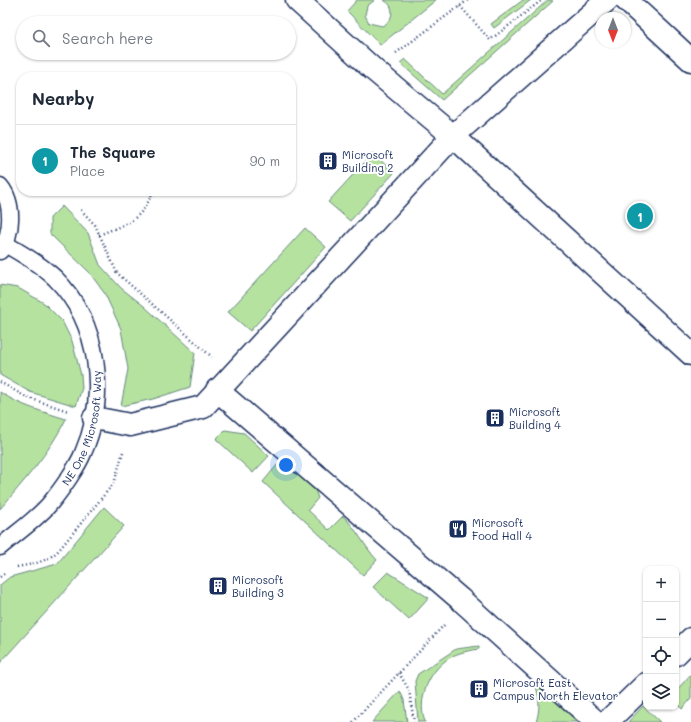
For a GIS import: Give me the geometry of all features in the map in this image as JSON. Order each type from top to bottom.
[{"type":"street","points":[[297,0],[374,70],[453,136],[691,354]]},
{"type":"street","points":[[94,418],[130,425],[203,407],[217,390],[453,136],[608,0]]},
{"type":"street","points":[[626,0],[691,60]]},
{"type":"street","points":[[217,390],[464,603],[596,722]]},
{"type":"street","points":[[679,651],[691,639]]},
{"type":"street","points":[[607,722],[643,687]]},
{"type":"lane","points":[[0,186],[4,190],[11,217],[3,248]]},
{"type":"lane","name":"NE One Microsoft Way","points":[[0,547],[52,502],[83,454],[94,418],[96,387],[96,359],[91,338],[72,299],[55,279],[36,262],[3,248]]},
{"type":"path","points":[[399,51],[468,0]]},
{"type":"path","points":[[460,6],[490,40],[542,0]]},
{"type":"path","points":[[99,235],[133,221],[147,207],[151,196]]},
{"type":"path","points":[[81,210],[95,225],[117,273],[232,374]]},
{"type":"path","points":[[0,382],[26,397],[94,418]]},
{"type":"path","points":[[0,577],[11,568],[41,563],[59,550],[114,483],[130,425]]},
{"type":"path","points":[[353,722],[464,603]]},
{"type":"path","points":[[399,673],[409,690],[414,722]]},
{"type":"green space","points":[[357,0],[375,0],[367,6],[365,15],[369,23],[382,26],[389,21],[392,13],[390,5],[383,0],[436,0],[380,45],[347,11]]},
{"type":"green space","points":[[523,0],[531,0],[494,28],[491,24]]},
{"type":"green space","points":[[548,0],[553,1],[442,100],[400,63],[405,59],[442,94]]},
{"type":"green space","points":[[373,153],[394,173],[350,221],[328,202]]},
{"type":"green space","points":[[62,206],[88,233],[100,265],[121,288],[144,306],[195,353],[190,387],[153,399],[121,406],[128,369],[121,329],[105,294],[89,272],[50,234],[50,218]]},
{"type":"green space","points":[[305,228],[326,247],[250,331],[228,312]]},
{"type":"green space","points":[[0,285],[18,288],[44,303],[62,321],[72,341],[81,375],[82,388],[76,406],[30,392],[0,375]]},
{"type":"green space","points":[[0,392],[24,405],[66,419],[44,455],[0,509]]},
{"type":"green space","points":[[225,430],[244,433],[269,456],[253,473],[216,439]]},
{"type":"green space","points":[[277,465],[302,474],[312,482],[318,498],[308,510],[329,530],[343,516],[352,526],[377,560],[363,575],[263,482]]},
{"type":"green space","points":[[104,507],[124,526],[0,663],[0,585],[10,577],[57,564]]},
{"type":"green space","points":[[388,572],[429,598],[409,620],[373,587]]},
{"type":"green space","points":[[479,646],[479,649],[462,652],[451,657],[442,663],[435,671],[425,690],[423,712],[425,722],[418,722],[415,681],[418,674],[456,649]]},
{"type":"green space","points":[[530,672],[581,722],[536,722],[539,702],[535,684]]},
{"type":"green space","points":[[691,674],[691,699],[682,709],[679,706],[679,688]]},
{"type":"green space","points":[[400,691],[404,700],[407,722],[372,722]]},
{"type":"green space","points":[[643,706],[643,710],[647,710],[660,722],[628,722]]},
{"type":"place","name":"Microsoft Building 2","points":[[328,161]]},
{"type":"place","name":"The Square","points":[[640,216]]},
{"type":"place","name":"Microsoft Building 4","points":[[495,418]]},
{"type":"place","name":"Microsoft Food Hall 4","points":[[458,529]]},
{"type":"place","name":"Microsoft Building 3","points":[[218,586]]},
{"type":"place","name":"Microsoft East Campus North Elevator","points":[[479,689]]}]
